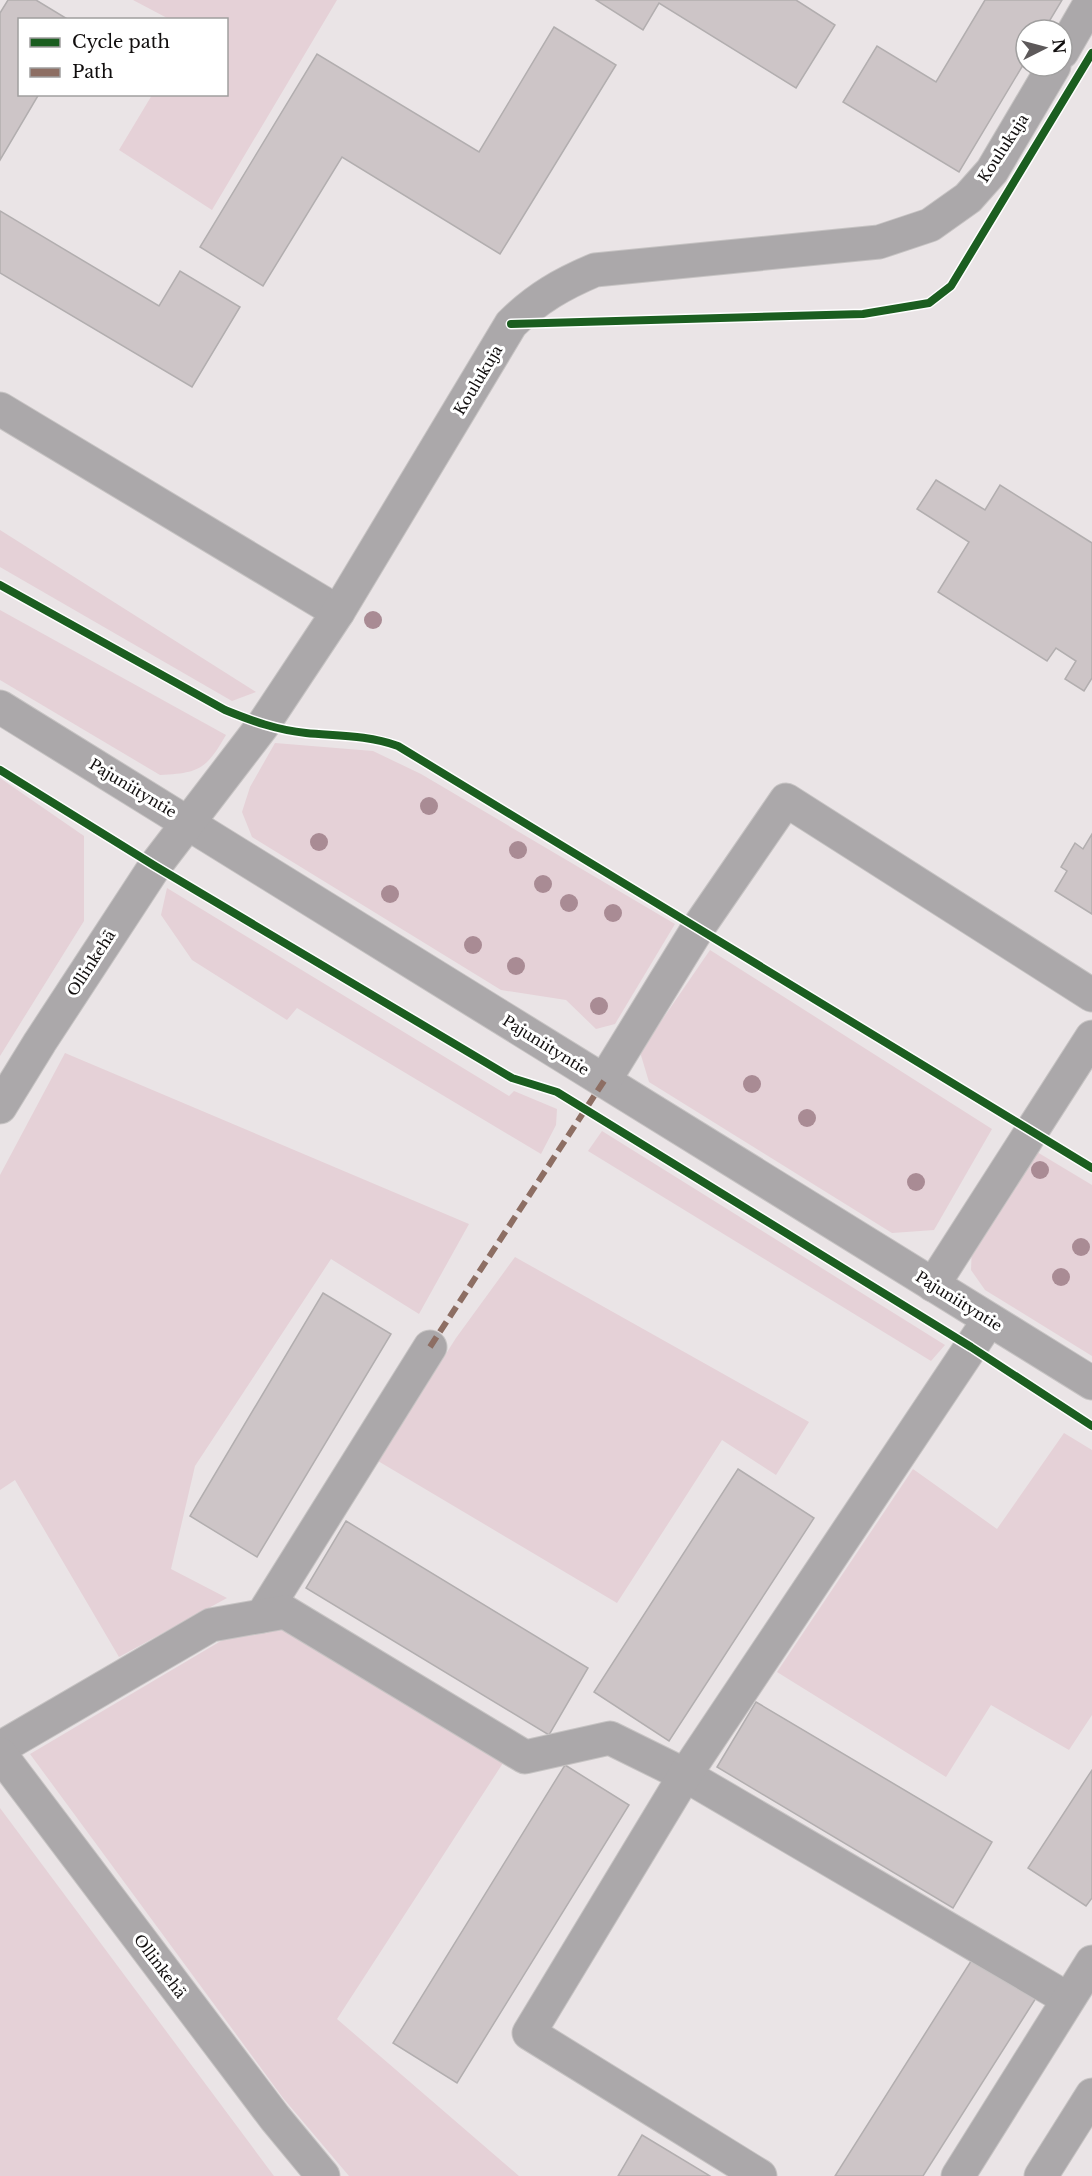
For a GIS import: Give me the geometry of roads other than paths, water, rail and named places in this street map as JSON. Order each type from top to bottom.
[{"type":"street","points":[[1074,31],[1092,0]]},
{"type":"street","name":"Koulukuja","points":[[189,822],[263,725],[338,612],[512,324],[533,302],[558,286],[595,270],[879,242],[930,225],[968,198],[992,171],[1047,78]]},
{"type":"street","points":[[0,409],[338,612]]},
{"type":"street","name":"Pajuniityntie","points":[[0,707],[1092,1383]]},
{"type":"street","points":[[604,1081],[698,928],[786,800],[1092,995]]},
{"type":"street","name":"Ollinkehä","points":[[0,1107],[142,885],[189,822]]},
{"type":"street","points":[[933,1285],[1092,1037]]},
{"type":"street","points":[[760,2176],[529,2033],[684,1775],[989,1320]]},
{"type":"street","points":[[262,1616],[429,1347]]},
{"type":"street","points":[[0,1748],[211,1625],[285,1612],[525,1757],[610,1738],[684,1775],[1068,1999]]},
{"type":"street","name":"Ollinkehä","points":[[0,1754],[275,2118],[323,2176]]},
{"type":"street","points":[[958,2176],[1092,1962]]},
{"type":"street","points":[[1041,2176],[1091,2099]]}]
